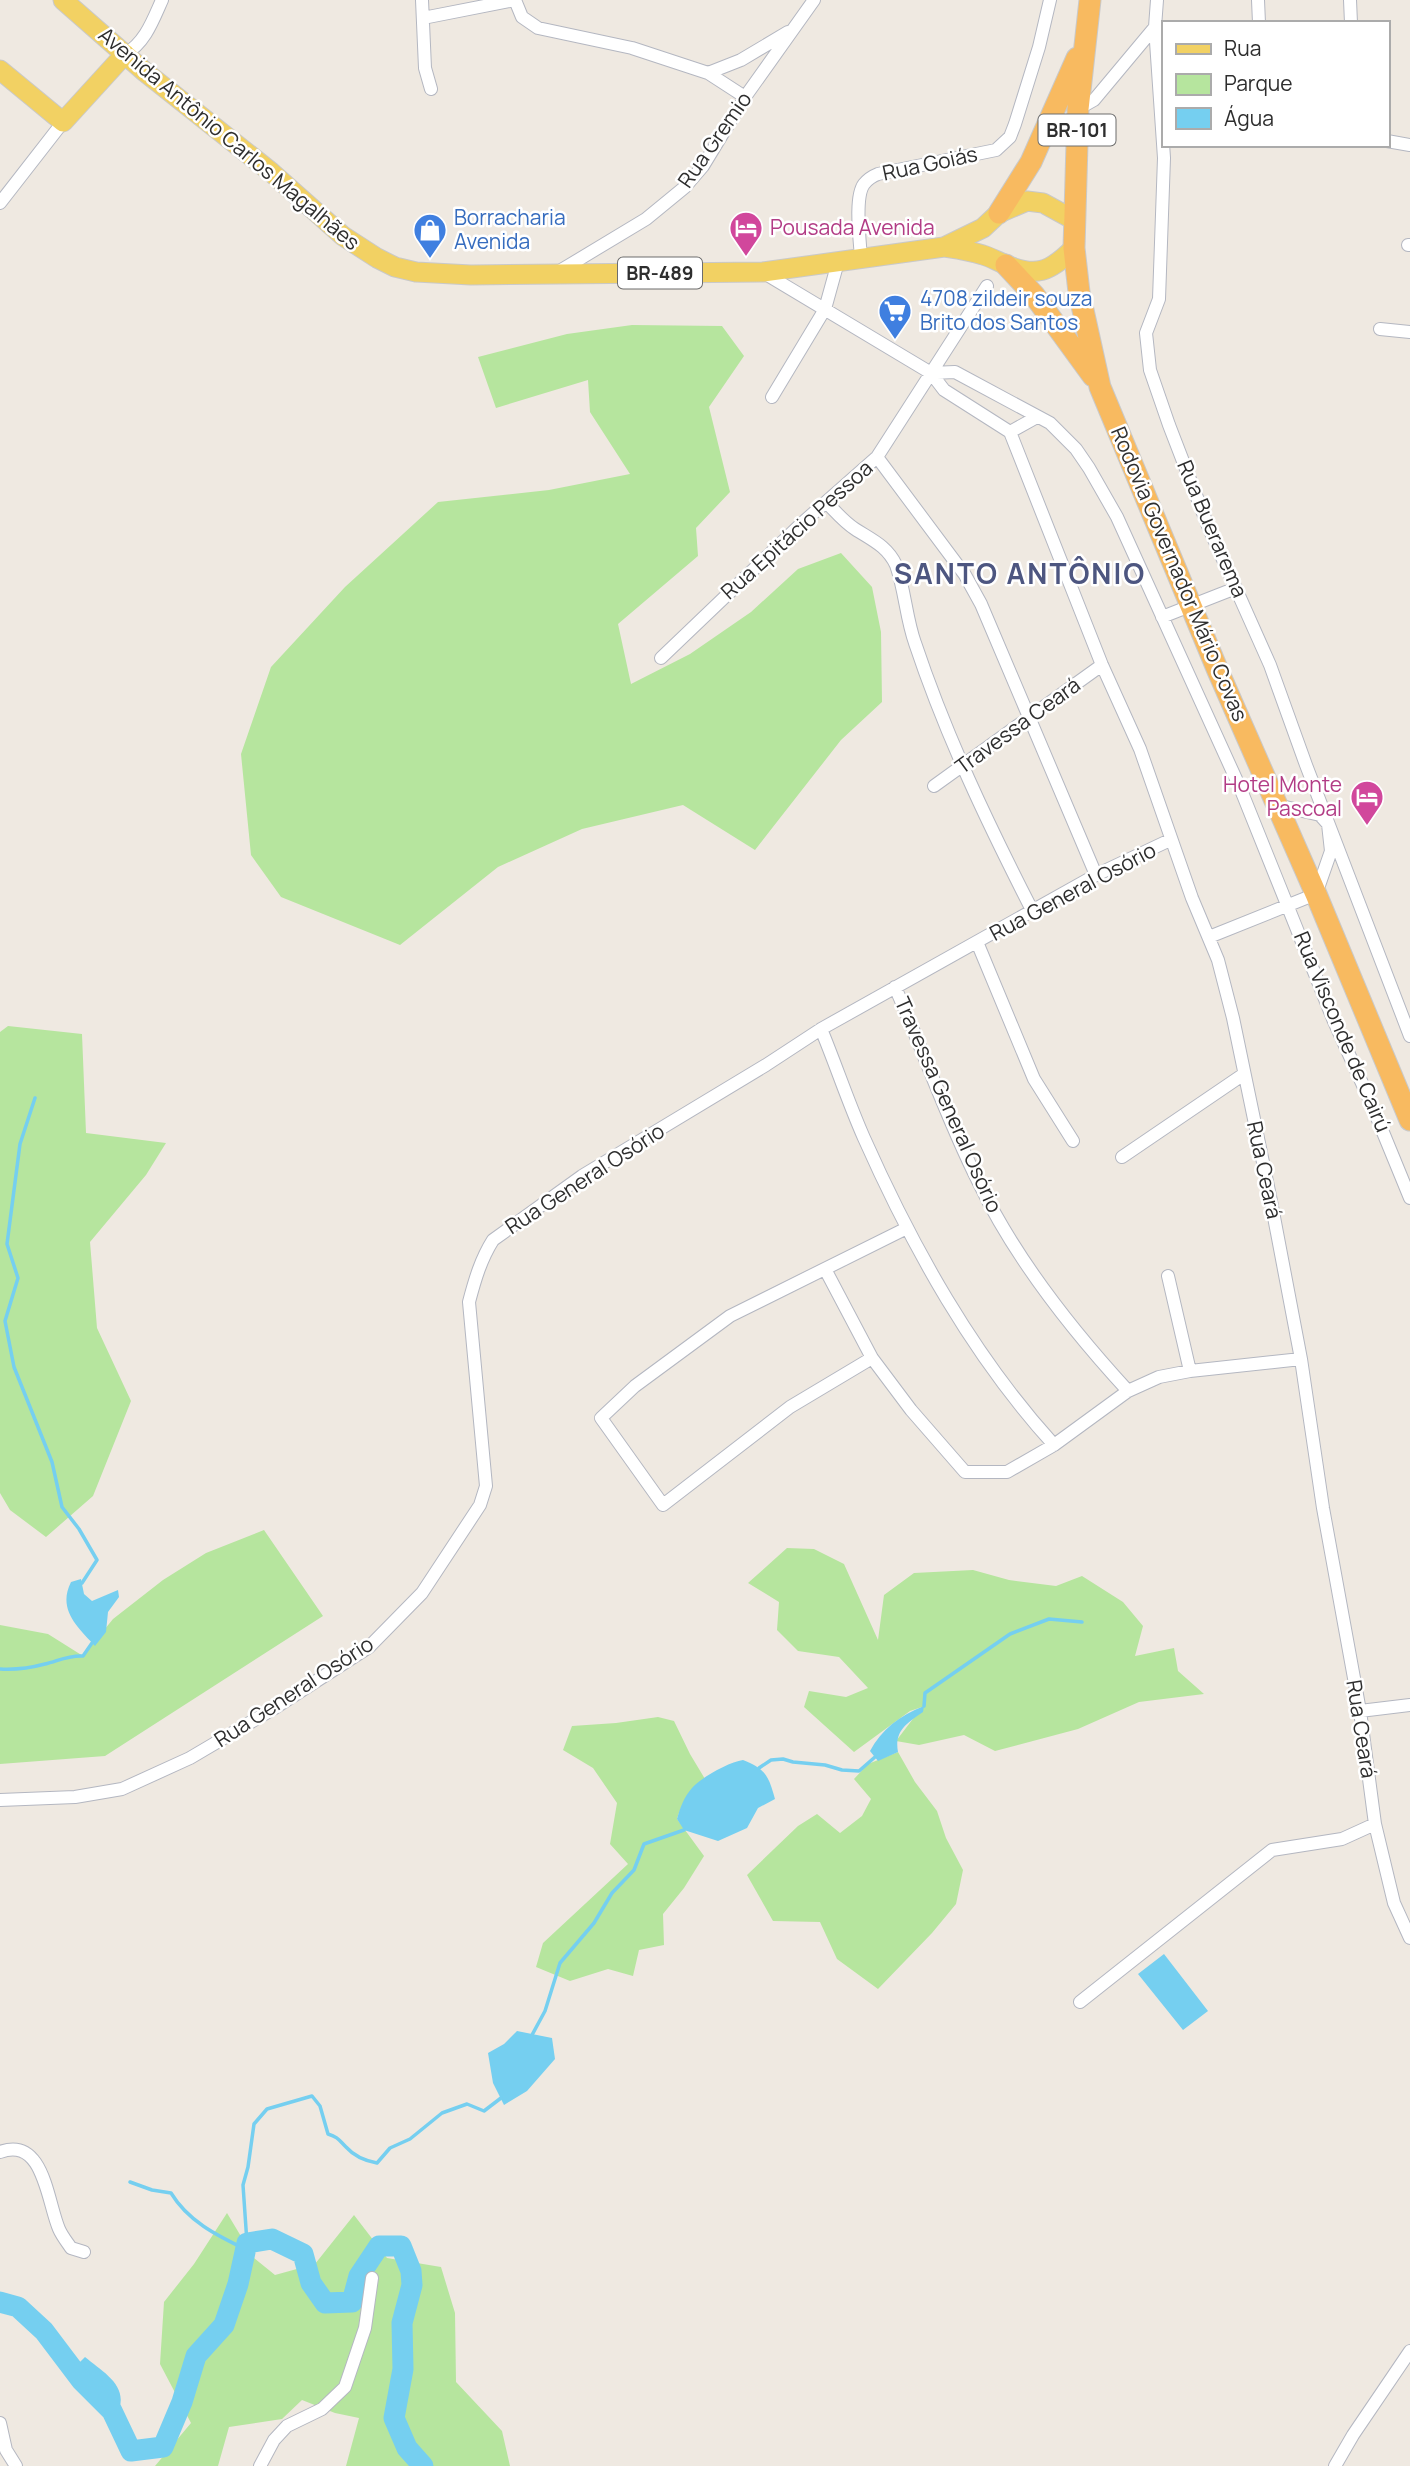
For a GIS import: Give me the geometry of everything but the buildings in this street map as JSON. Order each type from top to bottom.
[{"type":"highway","name":"Rodovia Governador Mário Covas","points":[[1090,0],[1078,109],[1073,220],[1079,292],[1100,387],[1276,805],[1317,894],[1410,1120]]},
{"type":"highway","name":"BR-489","points":[[999,213],[1031,162],[1085,41]]},
{"type":"highway","name":"BR-489","points":[[1006,265],[1034,295],[1100,387]]},
{"type":"main road","name":"Avenida Antônio Carlos Magalhães","points":[[63,0],[125,54],[271,172],[343,236],[395,267],[438,274],[763,272],[944,247]]},
{"type":"main road","points":[[0,70],[62,122],[125,54]]},
{"type":"main road","name":"BR-489","points":[[944,247],[983,228],[999,213],[1027,201],[1043,203],[1073,220]]},
{"type":"main road","points":[[983,228],[981,241],[985,255]]},
{"type":"main road","name":"BR-489","points":[[944,247],[985,255],[1027,271],[1042,271],[1058,264],[1074,248]]},
{"type":"street","points":[[125,54],[144,37],[162,0]]},
{"type":"street","points":[[422,0],[425,68],[431,89]]},
{"type":"street","points":[[423,18],[516,0],[522,17],[538,28],[632,48],[708,73],[745,97]]},
{"type":"street","name":"Rua Gremio","points":[[554,274],[646,219],[677,195],[703,166],[745,97],[814,0]]},
{"type":"street","name":"Rua Goiás","points":[[861,258],[860,196],[863,185],[870,178],[878,174],[996,150],[1010,137],[1039,47],[1050,0]]},
{"type":"street","name":"Rua Buerarema","points":[[1157,0],[1155,27],[1162,118]]},
{"type":"street","points":[[1258,0],[1259,21]]},
{"type":"street","points":[[1350,0],[1351,21]]},
{"type":"street","points":[[1078,109],[1094,100],[1155,27]]},
{"type":"street","points":[[708,73],[741,60],[793,29]]},
{"type":"street","points":[[0,203],[62,122]]},
{"type":"street","points":[[1389,141],[1410,145]]},
{"type":"street","name":"Rua Buerarema","points":[[1163,147],[1159,299],[1146,333],[1147,352],[1155,386],[1208,526],[1270,665],[1410,1036]]},
{"type":"street","points":[[772,397],[825,309],[838,262]]},
{"type":"street","points":[[763,272],[931,373],[944,390],[1010,432],[1037,417]]},
{"type":"street","name":"Rua Epitácio Pessoa","points":[[662,658],[877,457],[987,286]]},
{"type":"street","points":[[1380,329],[1410,332]]},
{"type":"street","points":[[931,373],[955,372],[1060,432],[1089,468],[1117,517],[1162,617],[1236,588]]},
{"type":"street","name":"Rua Ceará","points":[[1010,432],[1102,666],[1140,749],[1170,840],[1218,960],[1233,1018],[1301,1359],[1323,1508],[1360,1711],[1375,1824],[1394,1903],[1410,1938]]},
{"type":"street","points":[[877,457],[965,575],[981,604],[1096,875]]},
{"type":"street","points":[[826,502],[848,523],[878,541],[891,555],[900,575],[914,642],[961,766],[1033,912]]},
{"type":"street","name":"Rua Visconde de Cairú","points":[[1162,617],[1241,790],[1333,1019],[1410,1198]]},
{"type":"street","name":"Travessa Ceará","points":[[934,786],[1102,666]]},
{"type":"street","points":[[1209,937],[1317,894],[1331,851],[1328,824],[1320,815],[1276,805]]},
{"type":"street","name":"Rua General Osório","points":[[0,1800],[75,1797],[122,1789],[201,1752],[369,1647],[422,1593],[480,1505],[486,1486],[469,1302],[475,1277],[493,1240],[582,1176],[821,1029],[1096,875],[1170,840]]},
{"type":"street","points":[[978,942],[1034,1079],[1073,1141]]},
{"type":"street","name":"Travessa General Osório","points":[[895,987],[926,1055],[959,1142],[1002,1225],[1073,1330],[1128,1391]]},
{"type":"street","points":[[821,1029],[863,1136],[907,1228],[962,1323],[1027,1415],[1054,1445]]},
{"type":"street","points":[[1122,1157],[1244,1074]]},
{"type":"street","points":[[872,1358],[790,1407],[663,1504],[601,1418],[635,1386],[730,1316],[907,1228]]},
{"type":"street","points":[[825,1269],[872,1358],[911,1410],[965,1472],[1007,1472],[1054,1445],[1128,1391],[1159,1377],[1301,1359]]},
{"type":"street","points":[[1168,1276],[1190,1371]]},
{"type":"street","points":[[1360,1711],[1410,1705]]},
{"type":"street","points":[[1080,2003],[1272,1850],[1342,1839],[1375,1824]]},
{"type":"street","points":[[0,2152],[10,2148],[21,2149],[35,2159],[59,2228],[71,2248],[84,2252]]},
{"type":"street","points":[[260,2466],[274,2440],[287,2426],[322,2409],[345,2387],[365,2328],[372,2278]]},
{"type":"street","points":[[1335,2466],[1410,2351]]},
{"type":"street","points":[[0,2423],[6,2450],[16,2466]]},
{"type":"green space","points":[[632,325],[722,326],[744,356],[709,407],[730,492],[696,528],[698,556],[618,624],[631,684],[690,654],[751,612],[798,569],[841,553],[872,587],[881,632],[882,702],[841,740],[755,850],[683,805],[582,829],[498,867],[400,945],[281,897],[251,855],[241,754],[271,667],[345,587],[438,502],[549,490],[630,474],[590,412],[588,380],[496,408],[478,357],[567,334]]},
{"type":"green space","points":[[8,1026],[82,1034],[86,1133],[166,1143],[146,1175],[90,1242],[97,1328],[131,1401],[93,1496],[46,1537],[10,1510],[0,1493],[0,1032]]},
{"type":"green space","points":[[264,1530],[323,1616],[105,1756],[0,1764],[0,1625],[48,1634],[83,1656],[113,1619],[163,1580],[206,1553]]},
{"type":"green space","points":[[787,1548],[814,1549],[844,1564],[878,1640],[884,1595],[914,1573],[973,1570],[1009,1580],[1056,1586],[1082,1576],[1123,1602],[1143,1626],[1135,1656],[1174,1648],[1178,1671],[1204,1694],[1139,1702],[1078,1729],[995,1751],[964,1735],[919,1745],[896,1741],[922,1707],[910,1711],[854,1752],[804,1707],[809,1691],[846,1697],[868,1688],[839,1657],[798,1651],[777,1630],[779,1602],[748,1583]]},
{"type":"green space","points":[[658,1717],[674,1721],[705,1779],[688,1797],[677,1819],[704,1856],[684,1888],[663,1914],[664,1945],[639,1950],[633,1976],[608,1969],[570,1981],[536,1967],[543,1943],[628,1864],[610,1844],[617,1803],[593,1768],[563,1750],[572,1726]]},
{"type":"green space","points":[[898,1752],[915,1782],[937,1811],[946,1838],[963,1870],[956,1904],[878,1989],[837,1959],[820,1922],[773,1921],[747,1875],[798,1826],[817,1814],[840,1833],[862,1816],[871,1799],[854,1779],[868,1764]]},
{"type":"green space","points":[[227,2213],[254,2258],[275,2275],[315,2264],[354,2215],[387,2258],[441,2267],[455,2313],[456,2382],[502,2431],[510,2466],[346,2466],[359,2418],[335,2413],[302,2400],[282,2419],[229,2427],[218,2466],[155,2466],[191,2423],[160,2364],[164,2302],[194,2264]]},
{"type":"water","points":[[81,1579],[84,1594],[92,1601],[118,1590],[119,1597],[108,1612],[106,1632],[95,1646],[76,1625],[66,1601],[71,1582]]},
{"type":"water","points":[[924,1706],[923,1712],[900,1733],[898,1752],[878,1761],[870,1751],[880,1736],[899,1719]]},
{"type":"water","points":[[743,1760],[757,1767],[765,1775],[775,1799],[758,1808],[747,1828],[718,1841],[684,1830],[677,1819],[692,1788],[716,1771]]},
{"type":"water","points":[[1164,1954],[1208,2011],[1183,2030],[1138,1974]]},
{"type":"water","points":[[517,2031],[552,2038],[555,2059],[527,2091],[504,2105],[493,2083],[488,2053],[504,2044]]},
{"type":"water","points":[[85,2357],[107,2375],[118,2389],[121,2397],[116,2416],[101,2414],[99,2402],[73,2383],[68,2374]]},
{"type":"waterway","points":[[35,1098],[20,1144],[7,1244],[18,1278],[5,1321],[14,1367],[52,1462],[62,1507],[97,1560],[82,1583]]},
{"type":"waterway","points":[[924,1706],[925,1693],[1010,1634],[1049,1619],[1082,1622]]},
{"type":"waterway","points":[[0,1669],[28,1668],[68,1657],[83,1656],[92,1643]]},
{"type":"waterway","points":[[759,1768],[771,1760],[783,1759],[859,1771],[875,1757]]},
{"type":"waterway","points":[[532,2035],[545,2011],[560,1963],[594,1923],[612,1893],[634,1870],[644,1844],[684,1830]]},
{"type":"waterway","points":[[247,2243],[243,2185],[254,2124],[267,2109],[312,2096],[320,2106],[328,2134],[356,2155],[377,2163],[390,2148],[410,2139],[442,2113],[467,2104],[484,2111],[501,2098]]},
{"type":"waterway","points":[[130,2182],[171,2193],[194,2219],[213,2233],[245,2249]]},
{"type":"waterway","points":[[0,2302],[18,2307],[44,2331],[81,2380],[112,2411],[131,2451],[163,2447],[182,2402],[196,2356],[224,2325],[238,2284],[247,2243],[272,2239],[303,2254],[311,2283],[325,2303],[352,2302],[359,2276],[379,2246],[401,2246],[411,2271],[412,2285],[402,2323],[403,2369],[394,2418],[407,2448],[423,2466]]},
{"type":"place","name":"Pousada Avenida","points":[[746,258]]},
{"type":"place","name":"Borracharia Avenida","points":[[430,260]]},
{"type":"place","name":"4708 zildeir souza Brito dos Santos","points":[[895,341]]},
{"type":"place","name":"Hotel Monte Pascoal","points":[[1367,827]]},
{"type":"district","name":"SANTO ANTÔNIO","points":[[1020,574]]}]
